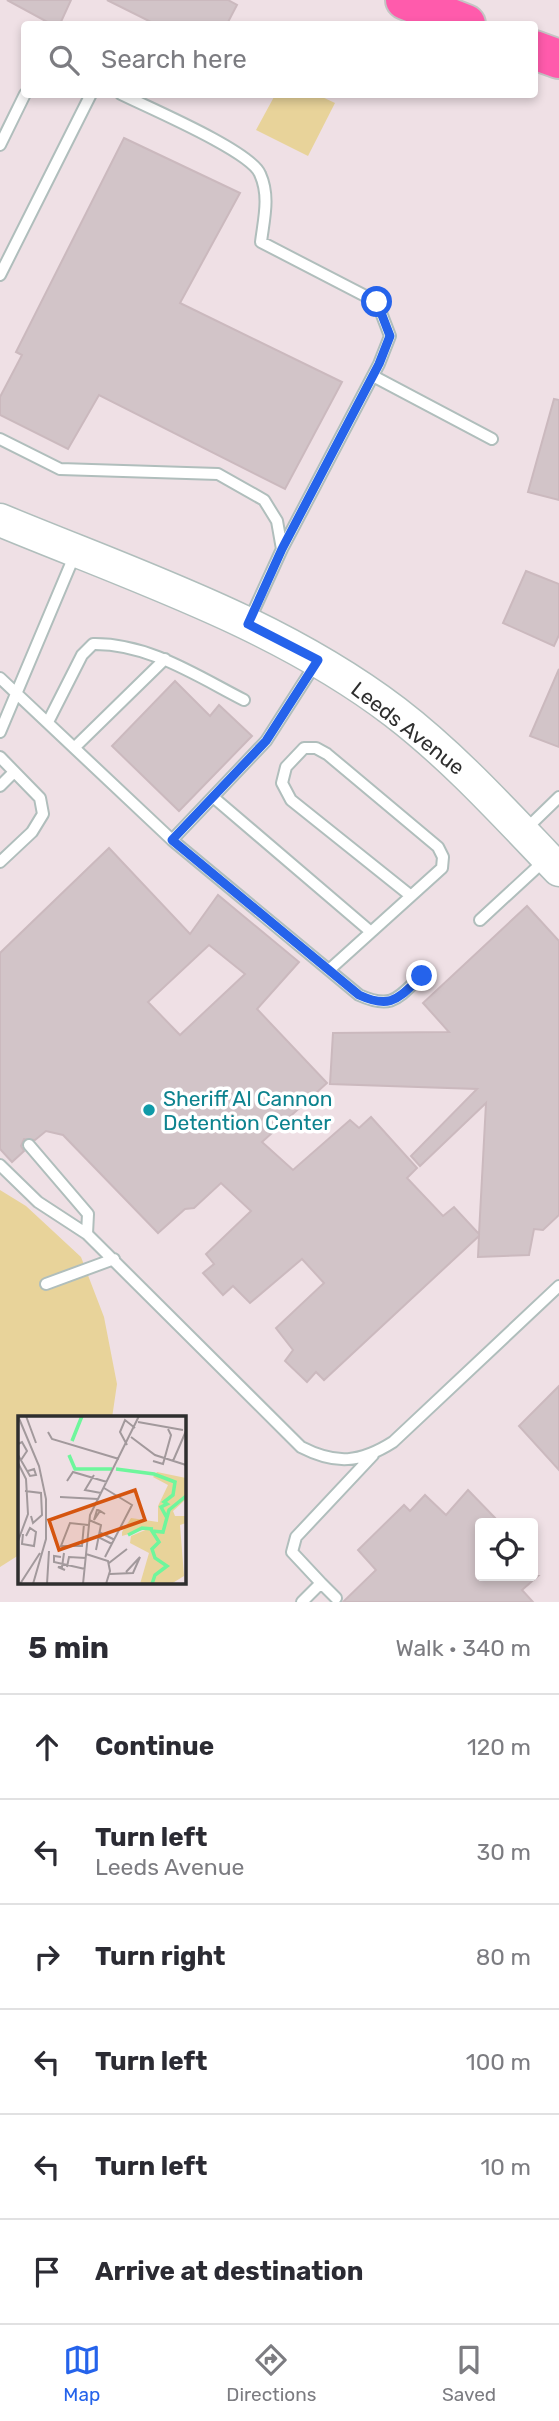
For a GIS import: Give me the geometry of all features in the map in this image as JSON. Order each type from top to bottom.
[{"type":"highway","points":[[405,0],[458,21]]},
{"type":"highway","points":[[538,51],[559,59]]},
{"type":"street","name":"Leeds Avenue","points":[[0,520],[248,624],[318,660],[395,712],[468,775],[553,864]]},
{"type":"lane","points":[[0,145],[23,98]]},
{"type":"lane","points":[[0,275],[89,98]]},
{"type":"lane","points":[[129,98],[238,153],[259,170],[267,195],[261,242],[377,302],[390,336],[373,376],[282,549],[248,624]]},
{"type":"lane","points":[[373,376],[492,439]]},
{"type":"lane","points":[[0,439],[60,469],[218,474],[264,500],[277,521],[282,549]]},
{"type":"lane","points":[[0,732],[76,551]]},
{"type":"lane","points":[[48,722],[82,655],[93,645],[112,644],[165,659],[244,700]]},
{"type":"lane","points":[[75,747],[165,659]]},
{"type":"lane","points":[[172,840],[266,741],[318,660]]},
{"type":"lane","points":[[0,678],[172,840],[359,995],[378,1004],[395,1000],[422,976]]},
{"type":"lane","points":[[329,970],[371,932],[411,896],[442,868],[443,857],[438,847],[327,754],[316,748],[304,748],[286,767],[282,783],[292,800],[411,896]]},
{"type":"lane","points":[[0,757],[40,798],[43,814],[32,832],[0,862]]},
{"type":"lane","points":[[0,786],[15,772]]},
{"type":"lane","points":[[213,797],[371,932]]},
{"type":"lane","points":[[523,832],[559,797]]},
{"type":"lane","points":[[480,920],[553,864]]},
{"type":"lane","points":[[29,1145],[88,1214],[87,1234]]},
{"type":"lane","points":[[0,1166],[38,1202],[87,1234],[114,1259],[301,1447],[322,1458],[346,1460],[373,1455]]},
{"type":"lane","points":[[46,1284],[114,1259]]},
{"type":"lane","points":[[336,1598],[292,1552],[296,1537],[373,1455],[393,1441],[559,1286]]},
{"type":"lane","points":[[302,1602],[321,1583]]},
{"type":"shaded area","points":[[273,98],[324,98],[335,103],[308,156],[256,130]]},
{"type":"shaded area","points":[[0,1190],[26,1206],[81,1257],[104,1317],[117,1384],[112,1416],[18,1416],[18,1556],[0,1567]]},
{"type":"building","points":[[7,0],[71,0],[61,21],[46,21]]},
{"type":"building","points":[[107,0],[228,0],[237,5],[229,21],[149,21]]},
{"type":"building","points":[[124,138],[240,193],[180,303],[342,382],[285,489],[99,395],[68,449],[0,415],[0,397],[22,355],[16,352]]},
{"type":"building","points":[[554,399],[559,400],[559,500],[528,492]]},
{"type":"building","points":[[526,571],[559,584],[559,635],[554,646],[503,623]]},
{"type":"building","points":[[559,669],[559,747],[530,736]]},
{"type":"building","points":[[175,681],[210,716],[219,705],[252,736],[179,811],[112,746]]},
{"type":"building","name":"Sheriff Al Cannon Detention Center","points":[[109,848],[190,934],[218,895],[299,962],[257,1009],[327,1083],[262,1142],[293,1170],[350,1120],[359,1128],[371,1117],[417,1168],[407,1178],[443,1216],[454,1207],[479,1234],[486,1103],[420,1166],[411,1156],[477,1089],[330,1084],[333,1033],[449,1032],[423,1003],[527,906],[559,941],[559,1215],[543,1230],[534,1229],[529,1255],[478,1257],[479,1236],[324,1380],[316,1372],[307,1382],[285,1361],[293,1350],[276,1328],[324,1283],[302,1259],[250,1303],[233,1286],[223,1295],[203,1273],[214,1264],[206,1254],[251,1211],[221,1183],[194,1208],[185,1209],[158,1233],[63,1135],[46,1131],[35,1140],[24,1139],[21,1146],[24,1151],[12,1162],[0,1149],[0,953]],"holes":[[[209,945],[245,974],[180,1035],[148,1002]]]},
{"type":"building","points":[[559,1386],[559,1470],[519,1426]]},
{"type":"building","points":[[468,1490],[495,1518],[475,1518],[475,1581],[532,1581],[522,1590],[533,1602],[343,1602],[376,1570],[358,1550],[404,1505],[410,1511],[425,1495],[446,1515]]},
{"type":"place","name":"Sheriff Al Cannon Detention Center","points":[[149,1110]]},
{"type":"route","points":[[377,302],[390,336],[379,364],[282,549],[248,624],[318,660],[266,741],[172,840],[359,995],[378,1004],[395,1000],[422,976]]}]
